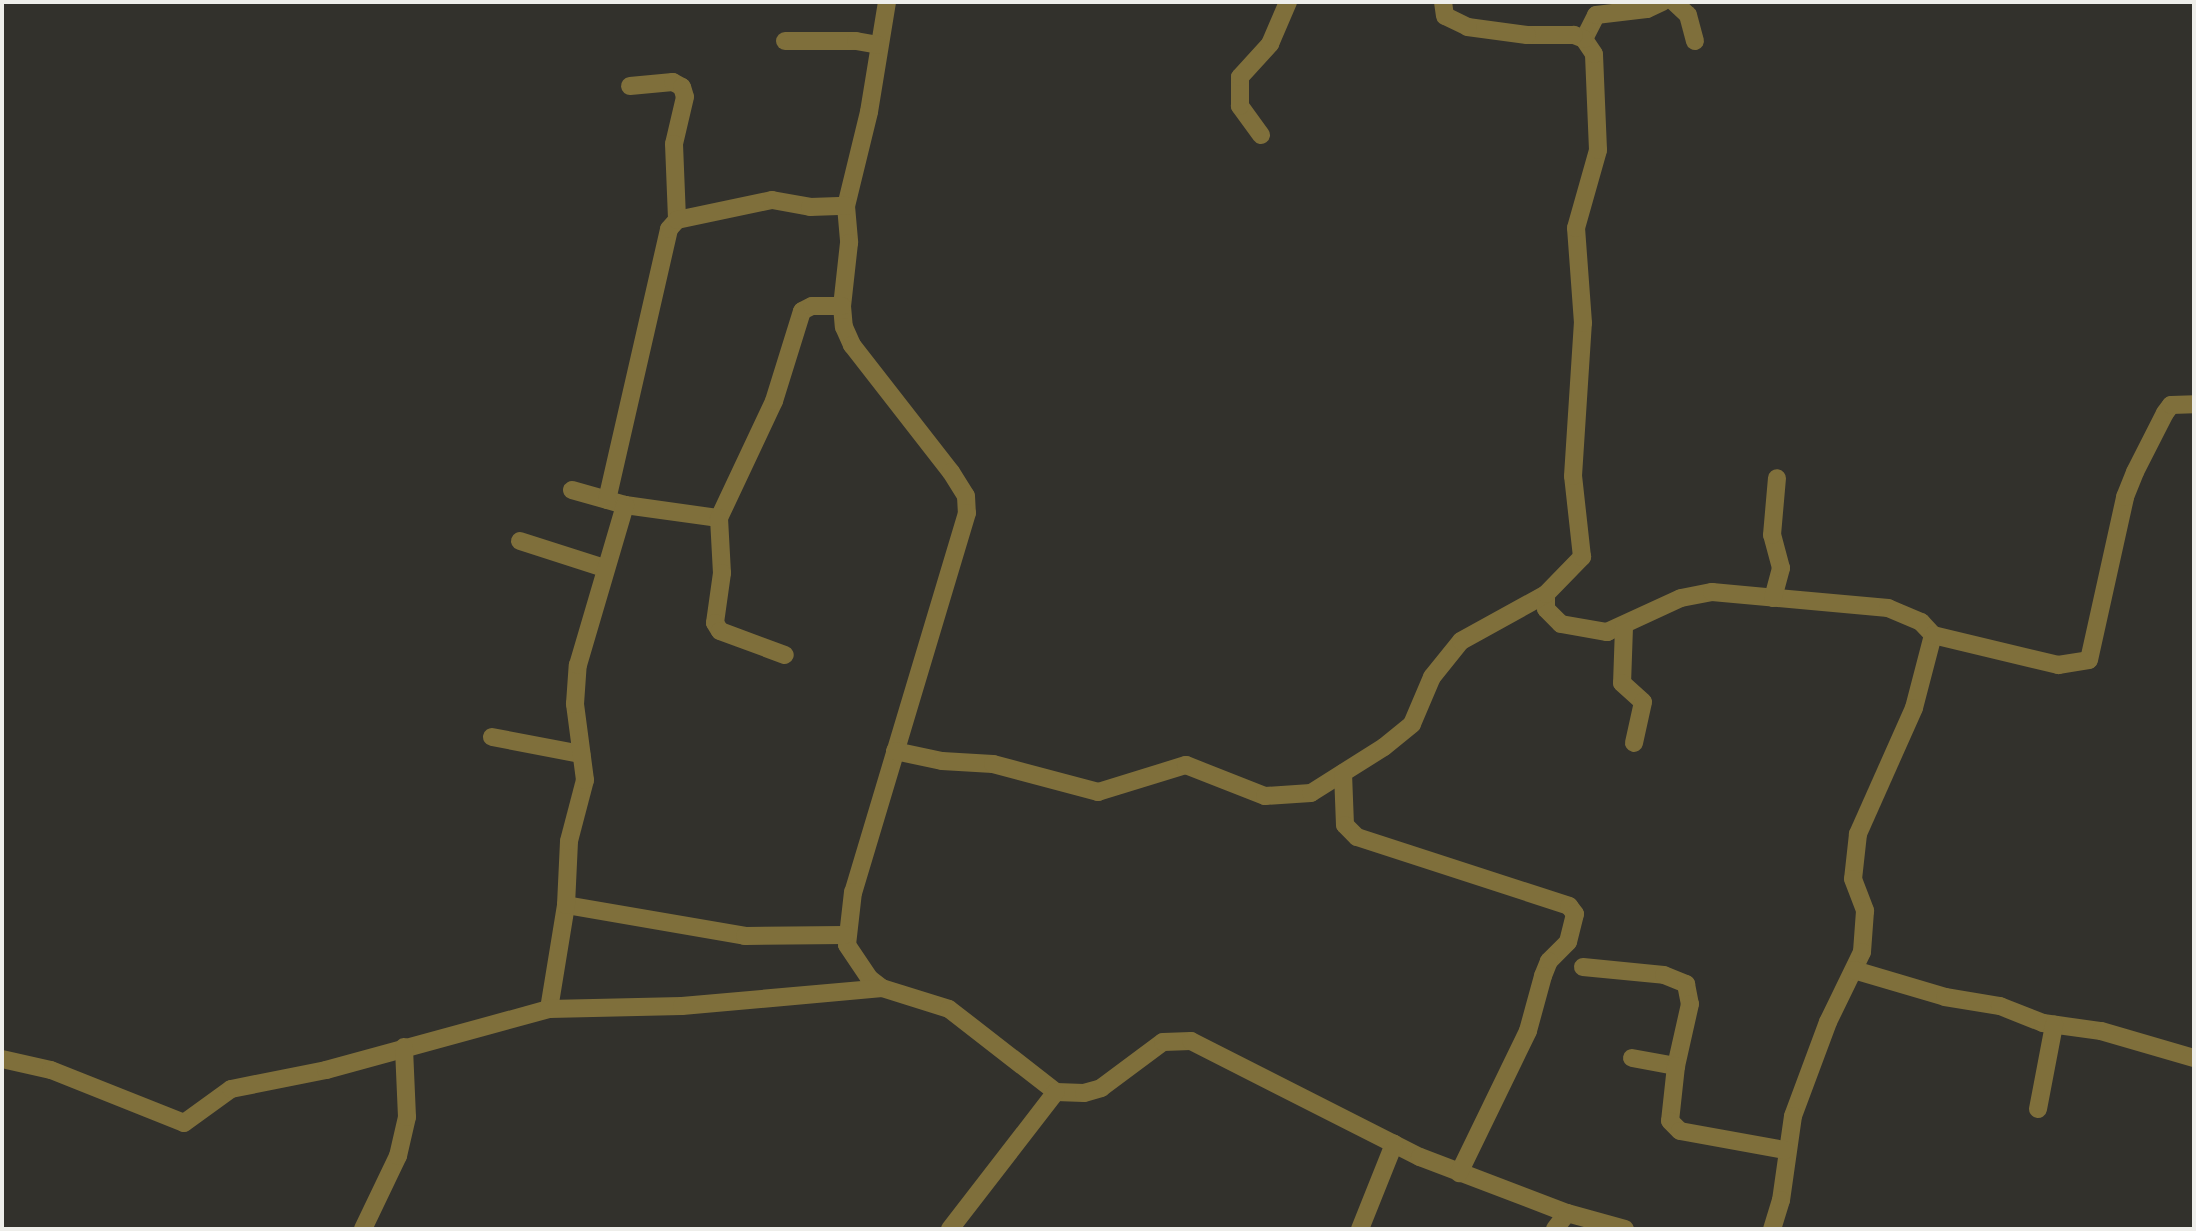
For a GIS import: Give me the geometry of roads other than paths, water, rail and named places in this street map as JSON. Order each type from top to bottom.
[{"type":"street","points":[[882,988],[856,960],[845,935],[853,892],[962,533],[966,496],[852,345],[842,306],[849,243],[846,206],[887,2]]},
{"type":"street","points":[[1261,135],[1240,106],[1240,77],[1270,44],[1288,2]]},
{"type":"street","points":[[1443,2],[1445,16],[1468,27],[1584,39]]},
{"type":"street","points":[[1584,39],[1597,15],[1647,9],[1661,2]]},
{"type":"street","points":[[1674,2],[1688,15],[1695,41]]},
{"type":"street","points":[[895,751],[942,761],[993,764],[1098,792],[1186,765],[1265,796],[1311,793],[1412,724],[1432,677],[1461,641],[1546,594],[1576,564],[1584,549],[1573,476],[1583,323],[1576,228],[1600,130],[1594,54],[1584,39]]},
{"type":"street","points":[[785,41],[856,41],[879,45]]},
{"type":"street","points":[[630,86],[673,82],[682,87],[685,97],[674,144],[677,220]]},
{"type":"street","points":[[607,500],[669,229],[677,220],[772,200],[810,207],[846,206]]},
{"type":"street","points":[[785,655],[720,631],[715,623],[722,573],[719,518],[774,401],[802,311],[812,306],[842,306]]},
{"type":"street","points":[[1546,594],[1546,609],[1561,624],[1607,632],[1624,627],[1696,593],[1896,610],[1921,622],[1933,635],[2058,665],[2089,660],[2130,484],[2171,405],[2194,404]]},
{"type":"street","points":[[1773,598],[1781,568],[1772,535],[1777,478]]},
{"type":"street","points":[[572,490],[625,505],[719,518]]},
{"type":"street","points":[[549,1009],[566,905],[569,841],[585,780],[576,683],[604,568],[625,505]]},
{"type":"street","points":[[520,541],[604,568]]},
{"type":"street","points":[[1624,627],[1622,683],[1643,702],[1634,743]]},
{"type":"street","points":[[1772,1229],[1781,1200],[1785,1150],[1793,1116],[1828,1022],[1854,970],[1867,928],[1853,879],[1858,834],[1914,708],[1933,635]]},
{"type":"street","points":[[492,737],[581,754]]},
{"type":"street","points":[[1343,773],[1345,825],[1357,837],[1569,906],[1575,914],[1568,942],[1549,961],[1528,1031],[1459,1173]]},
{"type":"street","points":[[566,905],[745,936],[845,935]]},
{"type":"street","points":[[1583,967],[1664,975],[1686,985],[1690,1003],[1676,1066],[1672,1127],[1785,1150]]},
{"type":"street","points":[[1854,970],[1945,997],[2000,1006],[2054,1025],[2101,1031],[2194,1058]]},
{"type":"street","points":[[2,1059],[51,1070],[184,1122],[231,1089],[327,1070],[549,1009],[682,1006],[882,988],[949,1009],[1056,1092],[1084,1093],[1101,1088],[1163,1042],[1191,1041],[1394,1144],[1459,1173],[1567,1213],[1625,1229]]},
{"type":"street","points":[[2038,1109],[2054,1025]]},
{"type":"street","points":[[363,1229],[384,1191],[407,1117],[404,1047]]},
{"type":"street","points":[[1632,1058],[1676,1066]]},
{"type":"street","points":[[950,1229],[1056,1092]]},
{"type":"street","points":[[1360,1229],[1394,1144]]},
{"type":"street","points":[[1555,1229],[1567,1213]]}]
